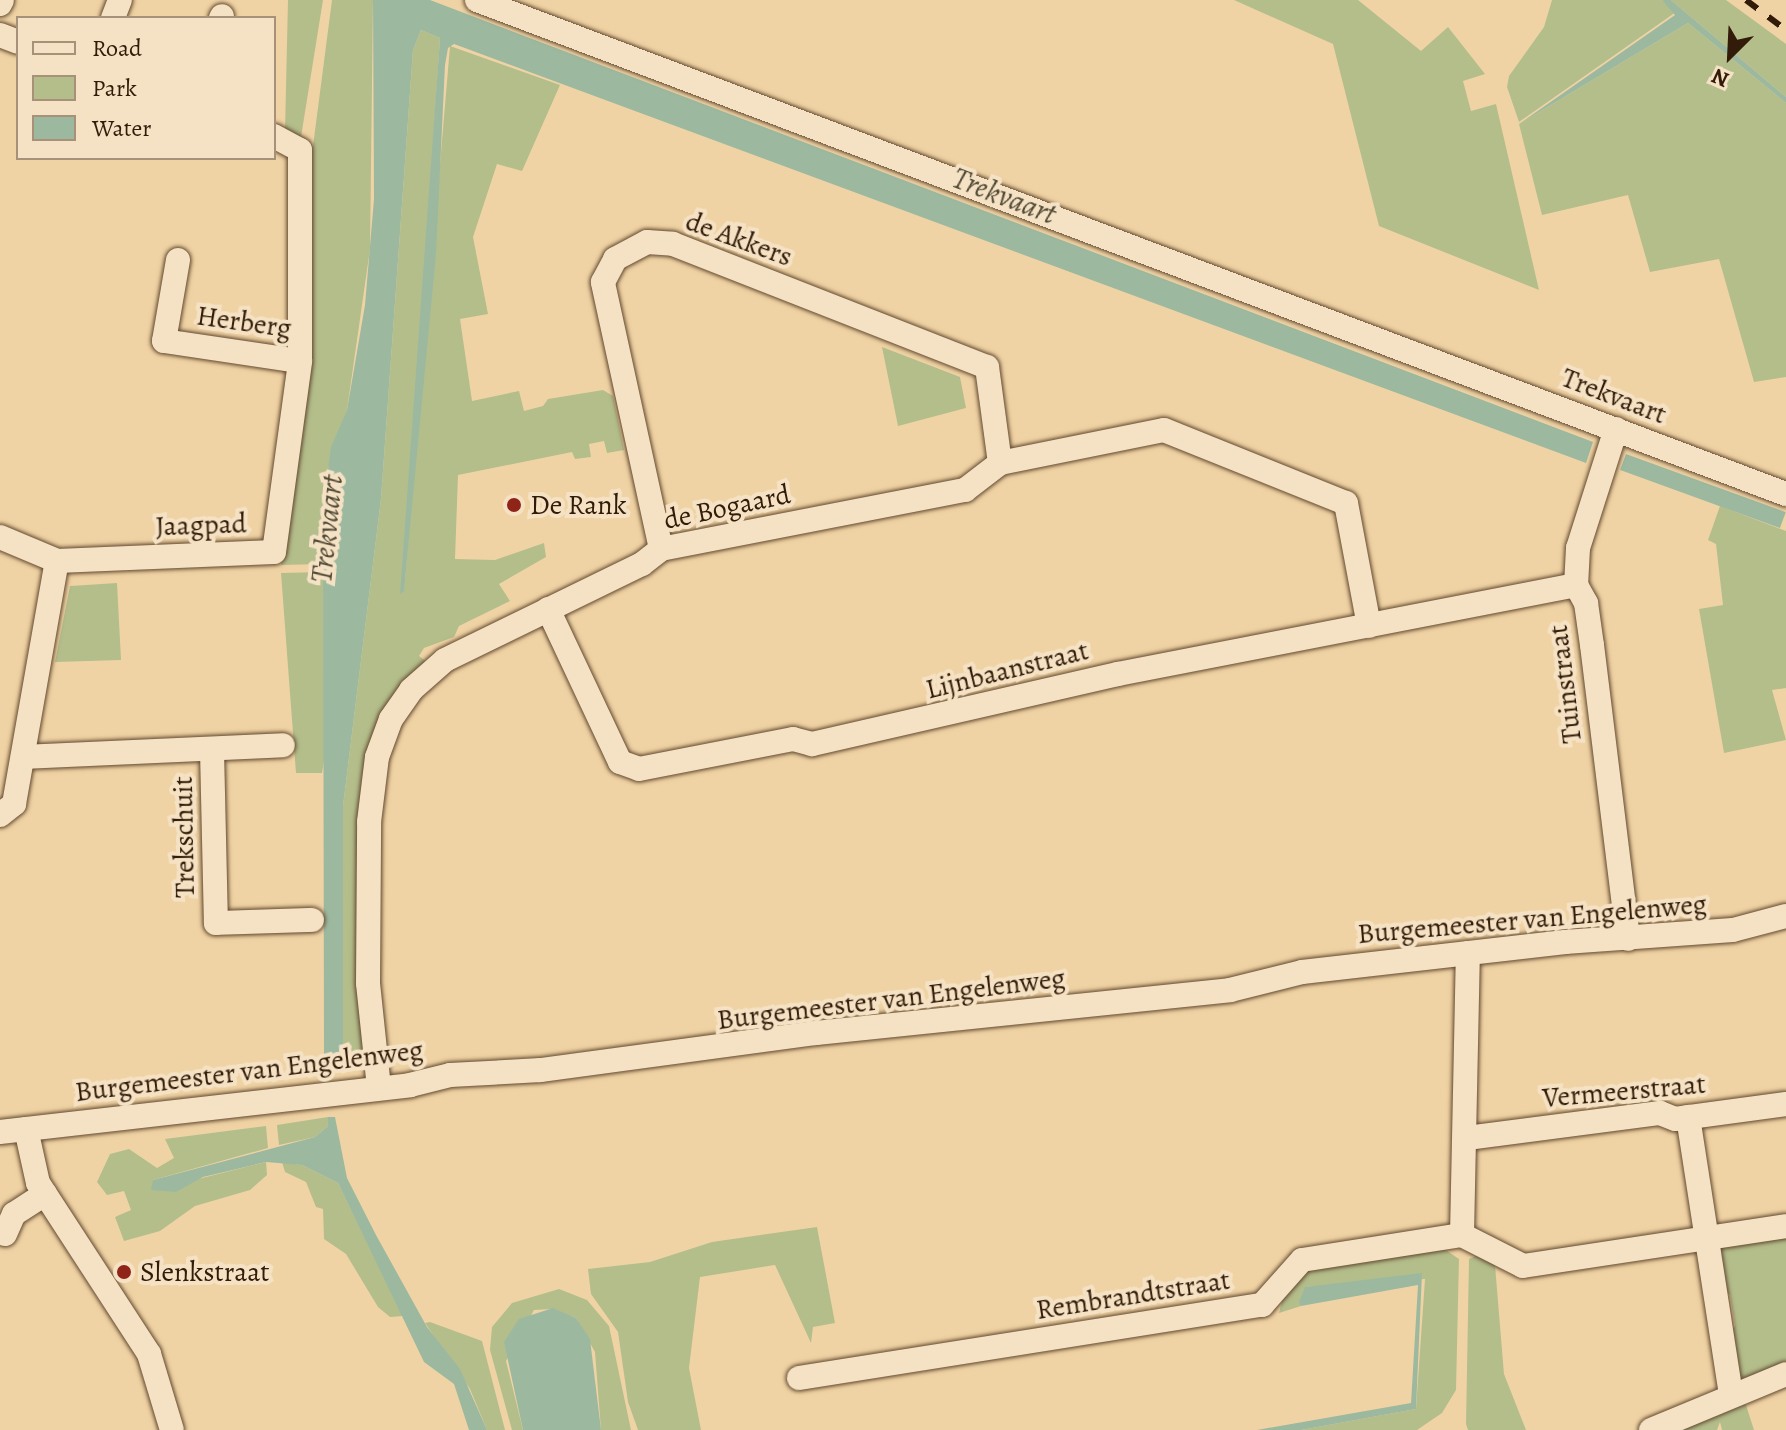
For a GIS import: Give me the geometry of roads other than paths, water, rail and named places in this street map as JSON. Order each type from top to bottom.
[{"type":"street","name":"Trekvaart","points":[[477,0],[1786,494]]},
{"type":"street","name":"Jaagpad","points":[[57,561],[274,552],[300,361],[300,150],[276,137]]},
{"type":"street","name":"de Akkers","points":[[661,549],[603,282],[615,259],[647,242],[673,244],[987,367],[1000,463]]},
{"type":"street","name":"Herberg","points":[[178,260],[164,341],[300,361]]},
{"type":"street","name":"Tuinstraat","points":[[1616,429],[1578,548],[1576,585],[1586,603],[1628,939]]},
{"type":"street","name":"de Bogaard","points":[[379,1088],[368,983],[369,870],[374,776],[383,736],[406,697],[445,660],[661,549],[965,490],[1000,463],[1164,430],[1346,503],[1369,626]]},
{"type":"street","points":[[0,537],[57,561],[14,804],[0,815]]},
{"type":"street","name":"Lijnbaanstraat","points":[[548,609],[620,762],[639,769],[793,739],[812,744],[1118,674],[1576,585]]},
{"type":"street","name":"Trekschuit","points":[[23,757],[283,745]]},
{"type":"street","name":"Trekschuit","points":[[212,750],[216,923],[312,920]]},
{"type":"street","name":"Burgemeester van Engelenweg","points":[[0,1132],[379,1088],[450,1075],[541,1070],[816,1033],[1230,990],[1278,975],[1468,953],[1733,930],[1786,917]]},
{"type":"street","points":[[1468,953],[1467,1138],[1462,1235],[1523,1266],[1786,1226]]},
{"type":"street","name":"Vermeerstraat","points":[[1467,1138],[1660,1113],[1688,1117],[1786,1104]]},
{"type":"street","points":[[1688,1117],[1704,1237],[1731,1395]]},
{"type":"street","points":[[26,1129],[32,1168],[45,1194],[149,1354],[172,1430]]},
{"type":"street","points":[[5,1234],[14,1214],[45,1194]]},
{"type":"street","name":"Rembrandtstraat","points":[[799,1378],[1254,1307],[1262,1305],[1302,1260],[1462,1235]]},
{"type":"street","points":[[1651,1430],[1786,1374]]},
{"type":"water","points":[[373,0],[430,0],[1593,442],[1586,463],[454,44],[448,48],[445,65],[436,254],[404,591],[400,594],[440,38],[421,30],[413,50],[381,499],[343,806],[343,1061],[324,1065],[323,507],[331,447],[347,410],[365,305],[374,199]]},
{"type":"water","points":[[1662,0],[1671,0],[1786,97],[1786,103],[1688,23],[1519,124],[1675,15]]},
{"type":"water","points":[[1626,454],[1786,512],[1780,528],[1620,470]]},
{"type":"water","points":[[328,1117],[335,1117],[347,1178],[427,1327],[460,1369],[487,1430],[469,1430],[454,1384],[424,1362],[338,1183],[302,1165],[266,1162],[203,1177],[176,1192],[151,1190],[153,1180],[315,1137],[328,1126]]},
{"type":"water","points":[[1422,1273],[1416,1409],[1301,1430],[1257,1430],[1411,1403],[1418,1285],[1301,1306],[1299,1302],[1305,1287]]},
{"type":"water","points":[[553,1308],[576,1318],[590,1339],[601,1430],[523,1430],[504,1342],[519,1319]]},
{"type":"railway","points":[[1746,0],[1786,30]]},
{"type":"place","name":"De Rank","points":[[514,505]]},
{"type":"place","name":"Slenkstraat","points":[[124,1272]]}]
